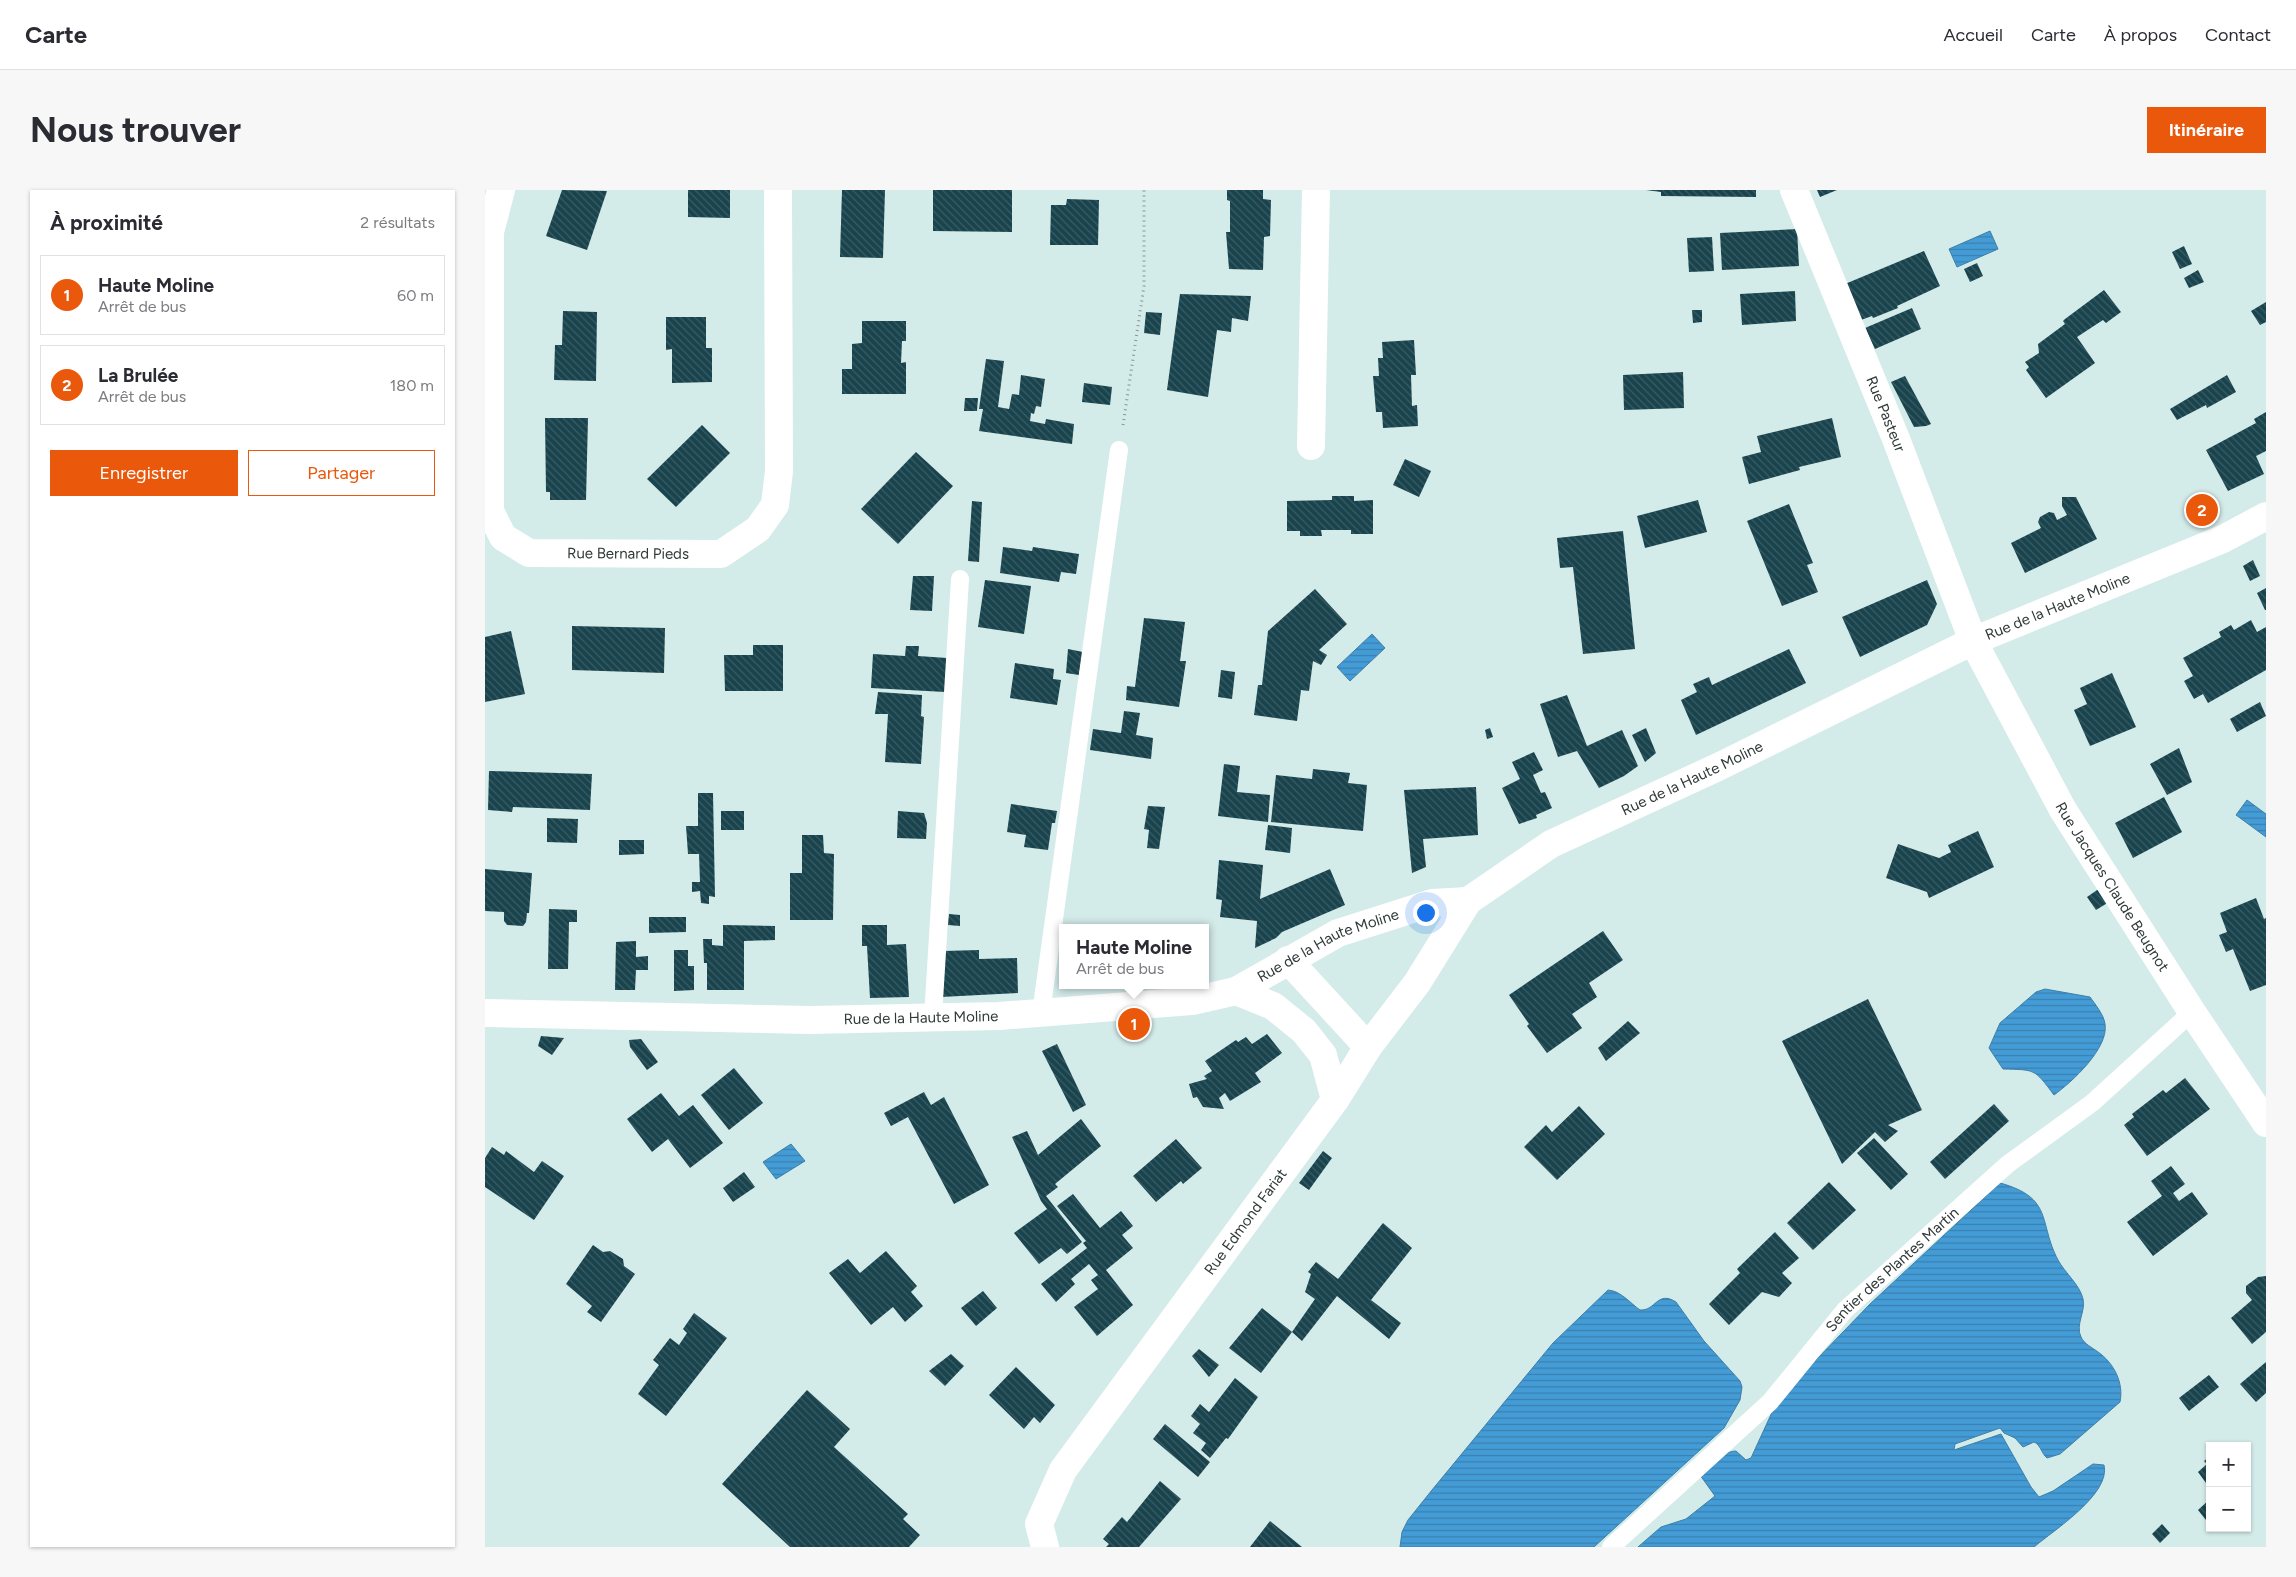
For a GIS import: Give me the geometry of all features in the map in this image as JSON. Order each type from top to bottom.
[{"type":"street","name":"Rue Bernard Pieds","points":[[501,190],[490,232],[490,511],[503,537],[529,553],[721,554],[758,529],[775,505],[779,470],[778,190]]},
{"type":"street","points":[[1311,446],[1316,190]]},
{"type":"street","name":"Rue Pasteur","points":[[1794,190],[1896,439],[1973,641]]},
{"type":"street","name":"Rue de la Haute Moline","points":[[485,1014],[810,1020],[933,1017],[1041,1013],[1192,1001],[1236,991],[1288,960],[1347,930],[1433,903],[1468,901],[1551,844],[1718,767],[1973,641],[2223,539],[2266,516]]},
{"type":"street","name":"Rue Jacques Claude Beugnot","points":[[1973,641],[2063,810],[2266,1124]]},
{"type":"street","name":"Rue Edmond Fariat","points":[[1045,1547],[1039,1524],[1063,1470],[1335,1100],[1367,1046],[1417,983],[1468,901]]},
{"type":"street","points":[[1288,960],[1367,1046]]},
{"type":"street","points":[[1236,991],[1273,1006],[1305,1030],[1323,1055],[1335,1100]]},
{"type":"lane","points":[[1041,1013],[1119,450]]},
{"type":"lane","points":[[933,1017],[960,578]]},
{"type":"lane","name":"Sentier des Plantes Martin","points":[[1611,1547],[1770,1402],[1845,1310],[2008,1164],[2092,1103],[2192,1012]]},
{"type":"path","points":[[1119,450],[1144,286],[1144,190]]},
{"type":"water","points":[[1990,231],[1998,249],[1957,267],[1949,249]]},
{"type":"water","points":[[1372,634],[1385,648],[1350,681],[1337,667]]},
{"type":"water","points":[[2247,800],[2266,814],[2266,837],[2236,815]]},
{"type":"water","points":[[2045,989],[2090,997],[2101,1013],[2105,1024],[2105,1033],[2101,1043],[2088,1064],[2054,1095],[2038,1075],[2033,1072],[2003,1069],[1989,1048],[2000,1023],[2036,992]]},
{"type":"water","points":[[791,1144],[805,1161],[776,1179],[763,1162]]},
{"type":"water","points":[[2000,1183],[2029,1196],[2042,1213],[2058,1260],[2079,1289],[2083,1299],[2084,1304],[2079,1328],[2081,1337],[2086,1344],[2109,1362],[2117,1374],[2121,1388],[2120,1402],[2060,1454],[2047,1458],[2036,1443],[2034,1442],[2023,1447],[2015,1438],[2004,1433],[2000,1428],[1955,1444],[1954,1450],[2001,1434],[2031,1487],[2039,1497],[2053,1491],[2093,1464],[2104,1465],[2104,1476],[2099,1488],[2090,1499],[2067,1521],[2034,1547],[1638,1547],[1661,1527],[1686,1519],[1715,1496],[1700,1475],[1717,1460],[1731,1452],[1736,1451],[1746,1460],[1751,1458],[1774,1408],[1815,1361],[1870,1304]]},
{"type":"water","points":[[1608,1290],[1621,1295],[1640,1310],[1650,1307],[1665,1298],[1676,1302],[1704,1341],[1740,1381],[1742,1387],[1740,1400],[1724,1428],[1594,1547],[1400,1547],[1402,1532],[1408,1520],[1432,1490],[1553,1343]]},
{"type":"building","points":[[562,190],[607,191],[587,250],[546,236]]},
{"type":"building","points":[[688,190],[730,190],[730,218],[688,217]]},
{"type":"building","points":[[842,190],[885,190],[883,258],[840,257]]},
{"type":"building","points":[[933,190],[1012,190],[1012,232],[933,231]]},
{"type":"building","points":[[1227,190],[1263,190],[1263,199],[1271,200],[1270,236],[1264,237],[1263,270],[1229,269],[1226,232],[1230,232],[1230,201],[1227,200]]},
{"type":"building","points":[[1646,190],[1756,190],[1756,197],[1661,196],[1661,192]]},
{"type":"building","points":[[1817,190],[1837,190],[1820,197]]},
{"type":"building","points":[[1067,199],[1099,200],[1098,245],[1050,245],[1051,205],[1066,205]]},
{"type":"building","points":[[1797,229],[1799,266],[1722,270],[1720,233]]},
{"type":"building","points":[[1712,237],[1714,271],[1689,272],[1687,238]]},
{"type":"building","points":[[2184,246],[2192,264],[2180,269],[2172,252]]},
{"type":"building","points":[[1924,251],[1940,286],[1897,306],[1898,308],[1873,318],[1872,316],[1861,320],[1845,284]]},
{"type":"building","points":[[1977,263],[1983,276],[1970,282],[1964,269]]},
{"type":"building","points":[[2198,270],[2204,282],[2189,288],[2184,278]]},
{"type":"building","points":[[2104,290],[2121,312],[2106,323],[2103,320],[2077,337],[2095,363],[2046,398],[2026,370],[2029,367],[2025,362],[2039,353],[2038,344],[2065,324],[2063,321],[2065,319]]},
{"type":"building","points":[[1795,291],[1796,321],[1742,325],[1740,294]]},
{"type":"building","points":[[1180,294],[1251,296],[1248,321],[1232,318],[1231,332],[1217,330],[1208,397],[1167,390]]},
{"type":"building","points":[[2266,302],[2266,322],[2260,325],[2251,311]]},
{"type":"building","points":[[1912,308],[1921,329],[1875,349],[1865,328]]},
{"type":"building","points":[[1692,310],[1702,310],[1702,322],[1693,323]]},
{"type":"building","points":[[563,311],[597,312],[596,381],[554,380],[555,345],[562,345]]},
{"type":"building","points":[[1146,312],[1162,313],[1160,335],[1144,333]]},
{"type":"building","points":[[666,317],[706,317],[706,348],[712,348],[712,382],[672,383],[672,349],[666,350]]},
{"type":"building","points":[[862,321],[906,321],[906,341],[902,341],[901,363],[906,362],[906,394],[842,394],[842,369],[852,369],[852,344],[862,343]]},
{"type":"building","points":[[1414,340],[1416,375],[1411,375],[1412,406],[1417,405],[1418,426],[1383,428],[1382,412],[1376,412],[1373,376],[1379,376],[1378,358],[1383,358],[1382,342]]},
{"type":"building","points":[[986,359],[1004,361],[998,407],[1009,409],[1012,394],[1019,395],[1021,375],[1045,379],[1041,407],[1036,406],[1034,414],[1031,413],[1030,421],[1045,424],[1046,419],[1074,424],[1072,444],[979,431],[983,409],[979,409]]},
{"type":"building","points":[[1683,372],[1684,408],[1624,410],[1623,375]]},
{"type":"building","points":[[2227,375],[2236,392],[2207,408],[2206,405],[2177,420],[2170,409]]},
{"type":"building","points":[[1905,376],[1931,424],[1914,427],[1891,382]]},
{"type":"building","points":[[1084,383],[1112,387],[1110,405],[1082,402]]},
{"type":"building","points":[[965,398],[978,398],[977,411],[964,411]]},
{"type":"building","points":[[2266,412],[2266,451],[2256,456],[2264,474],[2228,491],[2206,450],[2256,423],[2254,419]]},
{"type":"building","points":[[545,418],[588,418],[586,500],[550,500],[550,492],[546,492]]},
{"type":"building","points":[[1832,418],[1841,457],[1799,467],[1800,470],[1749,484],[1742,457],[1761,452],[1757,436]]},
{"type":"building","points":[[702,425],[730,453],[676,507],[647,479]]},
{"type":"building","points":[[916,452],[953,486],[898,544],[861,509]]},
{"type":"building","points":[[1405,459],[1431,471],[1419,497],[1393,485]]},
{"type":"building","points":[[1332,496],[1354,496],[1354,501],[1373,500],[1373,534],[1351,534],[1351,530],[1321,530],[1322,536],[1300,536],[1300,531],[1287,531],[1287,501],[1332,500]]},
{"type":"building","points":[[2062,497],[2076,497],[2097,539],[2025,573],[2011,543],[2041,528],[2038,522],[2040,517],[2049,512],[2054,513],[2057,520],[2067,515],[2062,506]]},
{"type":"building","points":[[1698,500],[1707,532],[1645,548],[1637,516]]},
{"type":"building","points":[[972,501],[982,502],[979,562],[968,561]]},
{"type":"building","points":[[1789,504],[1813,563],[1807,565],[1818,592],[1782,606],[1747,521]]},
{"type":"building","points":[[1623,531],[1635,649],[1583,654],[1573,567],[1560,568],[1557,538]]},
{"type":"building","points":[[1003,547],[1032,551],[1033,547],[1079,554],[1076,574],[1061,572],[1059,582],[1000,573]]},
{"type":"building","points":[[2253,560],[2260,576],[2250,581],[2243,566]]},
{"type":"building","points":[[913,576],[934,576],[932,611],[910,610]]},
{"type":"building","points":[[985,580],[1031,586],[1024,634],[978,627]]},
{"type":"building","points":[[1927,580],[1937,604],[1927,625],[1860,657],[1842,617]]},
{"type":"building","points":[[2266,588],[2266,610],[2265,610],[2257,593]]},
{"type":"building","points":[[1315,589],[1347,624],[1319,650],[1327,655],[1321,665],[1313,661],[1309,691],[1301,690],[1297,721],[1254,715],[1258,685],[1262,685],[1268,631]]},
{"type":"building","points":[[1144,618],[1185,622],[1180,661],[1186,661],[1179,707],[1126,700],[1127,686],[1135,687]]},
{"type":"building","points":[[2251,620],[2257,632],[2266,627],[2266,670],[2208,703],[2203,694],[2194,699],[2184,681],[2193,676],[2183,658],[2221,637],[2219,632],[2231,625],[2234,630]]},
{"type":"building","points":[[572,626],[665,628],[664,673],[572,670]]},
{"type":"building","points":[[511,631],[525,694],[485,702],[485,637]]},
{"type":"building","points":[[753,645],[783,645],[783,691],[725,691],[724,655],[753,655]]},
{"type":"building","points":[[906,646],[919,646],[918,656],[947,658],[945,692],[871,688],[873,654],[905,656]]},
{"type":"building","points":[[1068,649],[1083,652],[1079,675],[1066,673]]},
{"type":"building","points":[[1789,649],[1806,683],[1696,735],[1681,700],[1697,692],[1693,684],[1709,677],[1712,685]]},
{"type":"building","points":[[1015,663],[1054,669],[1053,679],[1061,680],[1057,705],[1010,698]]},
{"type":"building","points":[[1221,670],[1235,672],[1232,699],[1218,697]]},
{"type":"building","points":[[2112,673],[2136,727],[2090,746],[2074,710],[2087,704],[2080,688]]},
{"type":"building","points":[[878,692],[922,695],[921,716],[924,717],[921,764],[885,762],[888,714],[875,714]]},
{"type":"building","points":[[1567,695],[1587,746],[1622,730],[1638,766],[1624,776],[1599,788],[1577,751],[1558,757],[1540,704]]},
{"type":"building","points":[[2260,702],[2266,716],[2237,732],[2230,719]]},
{"type":"building","points":[[1124,711],[1140,713],[1136,735],[1153,738],[1151,759],[1090,750],[1093,729],[1121,733]]},
{"type":"building","points":[[1490,728],[1493,737],[1487,739],[1485,730]]},
{"type":"building","points":[[1646,728],[1656,753],[1645,762],[1632,735]]},
{"type":"building","points":[[2179,748],[2192,782],[2167,795],[2150,764]]},
{"type":"building","points":[[1534,752],[1543,770],[1533,775],[1541,793],[1545,792],[1552,808],[1536,815],[1537,818],[1519,824],[1502,788],[1520,779],[1512,762]]},
{"type":"building","points":[[1224,764],[1240,766],[1237,792],[1270,795],[1268,822],[1218,816]]},
{"type":"building","points":[[1313,769],[1350,773],[1348,783],[1367,785],[1363,831],[1271,822],[1276,775],[1312,779]]},
{"type":"building","points":[[489,771],[592,774],[590,810],[513,807],[512,812],[488,810]]},
{"type":"building","points":[[1476,787],[1478,835],[1423,839],[1426,867],[1412,873],[1404,790]]},
{"type":"building","points":[[698,793],[713,793],[715,897],[709,896],[709,904],[701,903],[700,891],[692,892],[692,882],[700,882],[699,854],[688,854],[686,826],[698,826]]},
{"type":"building","points":[[2164,797],[2182,832],[2133,858],[2115,823]]},
{"type":"building","points":[[1011,804],[1057,811],[1055,823],[1052,823],[1048,850],[1024,847],[1026,835],[1007,832]]},
{"type":"building","points":[[1148,806],[1165,807],[1159,849],[1147,848],[1149,830],[1144,829]]},
{"type":"building","points":[[721,811],[744,811],[744,830],[721,830]]},
{"type":"building","points":[[898,811],[924,813],[927,823],[926,839],[897,838]]},
{"type":"building","points":[[547,818],[578,819],[577,843],[547,842]]},
{"type":"building","points":[[1268,825],[1292,828],[1290,853],[1265,850]]},
{"type":"building","points":[[1978,831],[1994,867],[1929,898],[1927,892],[1886,878],[1898,844],[1939,858],[1951,852],[1948,845]]},
{"type":"building","points":[[802,835],[823,835],[824,853],[834,854],[833,920],[790,920],[790,873],[802,873]]},
{"type":"building","points":[[619,840],[644,840],[644,854],[619,855]]},
{"type":"building","points":[[1219,860],[1263,865],[1260,899],[1330,869],[1345,905],[1282,932],[1276,938],[1255,948],[1257,921],[1220,917],[1222,900],[1216,899]]},
{"type":"building","points":[[485,869],[532,873],[529,913],[527,913],[526,922],[523,926],[507,925],[504,921],[504,912],[485,911]]},
{"type":"building","points":[[2100,888],[2109,902],[2096,910],[2087,897]]},
{"type":"building","points":[[2256,898],[2264,919],[2266,918],[2266,985],[2250,991],[2233,949],[2226,952],[2219,935],[2227,932],[2220,913]]},
{"type":"building","points":[[549,909],[577,910],[577,922],[569,922],[568,969],[548,969]]},
{"type":"building","points":[[949,914],[960,915],[960,926],[948,925]]},
{"type":"building","points":[[649,917],[686,917],[686,932],[649,933]]},
{"type":"building","points":[[723,925],[775,926],[775,940],[744,941],[744,990],[707,990],[707,963],[704,963],[703,939],[712,939],[712,945],[723,946]]},
{"type":"building","points":[[862,925],[887,925],[887,945],[906,944],[909,997],[870,998],[867,946],[862,946]]},
{"type":"building","points":[[1603,931],[1623,960],[1589,983],[1597,997],[1572,1014],[1582,1028],[1547,1053],[1527,1026],[1529,1024],[1509,995]]},
{"type":"building","points":[[636,941],[636,957],[648,956],[648,970],[636,970],[635,990],[615,990],[616,942]]},
{"type":"building","points":[[674,950],[688,950],[688,966],[694,966],[694,990],[674,991]]},
{"type":"building","points":[[979,950],[979,959],[1017,958],[1018,993],[941,997],[944,951]]},
{"type":"building","points":[[1868,999],[1922,1110],[1888,1125],[1898,1131],[1885,1142],[1875,1132],[1842,1164],[1782,1041]]},
{"type":"building","points":[[1628,1021],[1640,1033],[1606,1061],[1598,1048]]},
{"type":"building","points":[[1267,1034],[1282,1053],[1255,1073],[1261,1082],[1230,1101],[1225,1093],[1219,1098],[1224,1109],[1203,1107],[1197,1097],[1193,1098],[1189,1084],[1207,1079],[1204,1076],[1212,1071],[1205,1061],[1236,1040],[1238,1042],[1246,1037],[1252,1044]]},
{"type":"building","points":[[541,1036],[564,1038],[552,1055],[538,1046]]},
{"type":"building","points":[[641,1039],[658,1062],[647,1070],[630,1047],[629,1040]]},
{"type":"building","points":[[1057,1044],[1086,1105],[1073,1112],[1042,1051]]},
{"type":"building","points":[[734,1068],[763,1103],[729,1130],[701,1095]]},
{"type":"building","points":[[2185,1078],[2210,1109],[2147,1156],[2124,1125],[2134,1117],[2132,1114],[2163,1090],[2166,1093]]},
{"type":"building","points":[[924,1092],[931,1105],[944,1097],[989,1185],[954,1204],[908,1117],[891,1126],[884,1113]]},
{"type":"building","points":[[661,1093],[679,1116],[693,1105],[723,1143],[690,1168],[668,1139],[652,1152],[627,1119]]},
{"type":"building","points":[[1994,1104],[2009,1121],[1945,1179],[1930,1162]]},
{"type":"building","points":[[1579,1106],[1605,1134],[1557,1180],[1524,1147],[1546,1125],[1552,1132]]},
{"type":"building","points":[[1081,1119],[1101,1146],[1055,1184],[1058,1187],[1046,1196],[1082,1242],[1067,1254],[1061,1248],[1039,1264],[1014,1233],[1047,1209],[1041,1201],[1012,1137],[1027,1131],[1038,1155]]},
{"type":"building","points":[[1874,1138],[1908,1174],[1891,1190],[1857,1153]]},
{"type":"building","points":[[1176,1139],[1202,1168],[1183,1184],[1181,1181],[1156,1202],[1133,1176]]},
{"type":"building","points":[[492,1147],[504,1155],[506,1151],[534,1172],[542,1161],[564,1176],[534,1220],[485,1187],[485,1158]]},
{"type":"building","points":[[1323,1151],[1332,1158],[1309,1190],[1299,1183]]},
{"type":"building","points":[[2171,1166],[2185,1184],[2173,1193],[2179,1201],[2192,1192],[2208,1214],[2153,1256],[2127,1222],[2162,1196],[2151,1181]]},
{"type":"building","points":[[744,1172],[755,1187],[733,1202],[723,1188]]},
{"type":"building","points":[[1829,1182],[1856,1210],[1813,1250],[1787,1223]]},
{"type":"building","points":[[1073,1194],[1100,1228],[1121,1211],[1133,1226],[1122,1235],[1133,1248],[1106,1270],[1133,1305],[1097,1336],[1074,1307],[1098,1289],[1091,1280],[1098,1275],[1089,1264],[1071,1279],[1075,1284],[1056,1302],[1041,1284],[1087,1248],[1083,1243],[1086,1241],[1057,1206]]},
{"type":"building","points":[[1383,1223],[1412,1248],[1371,1300],[1401,1323],[1389,1339],[1337,1296],[1302,1341],[1292,1332],[1315,1299],[1305,1292],[1311,1274],[1308,1272],[1316,1262],[1338,1279]]},
{"type":"building","points":[[1775,1232],[1799,1258],[1782,1273],[1792,1283],[1779,1297],[1762,1292],[1729,1325],[1709,1304],[1740,1273],[1737,1269]]},
{"type":"building","points":[[593,1245],[603,1252],[610,1251],[623,1259],[624,1266],[635,1274],[601,1322],[587,1312],[592,1306],[566,1284]]},
{"type":"building","points":[[886,1251],[917,1286],[911,1292],[923,1306],[905,1322],[893,1307],[871,1325],[829,1273],[848,1259],[860,1273]]},
{"type":"building","points":[[2266,1276],[2266,1332],[2252,1344],[2231,1318],[2252,1300],[2246,1293],[2246,1286],[2258,1277]]},
{"type":"building","points":[[983,1291],[997,1308],[976,1326],[961,1308]]},
{"type":"building","points":[[1262,1308],[1292,1332],[1261,1373],[1229,1348]]},
{"type":"building","points":[[694,1313],[727,1338],[666,1416],[638,1394],[659,1365],[653,1360],[670,1338],[679,1345],[687,1333],[683,1329]]},
{"type":"building","points":[[1199,1349],[1219,1365],[1209,1377],[1192,1356]]},
{"type":"building","points":[[951,1354],[964,1366],[945,1386],[929,1371]]},
{"type":"building","points":[[2266,1362],[2266,1393],[2256,1402],[2240,1384]]},
{"type":"building","points":[[1016,1367],[1055,1405],[1040,1423],[1034,1417],[1024,1429],[989,1395]]},
{"type":"building","points":[[2209,1375],[2219,1387],[2189,1411],[2179,1398]]},
{"type":"building","points":[[1235,1378],[1258,1397],[1228,1439],[1226,1438],[1210,1458],[1201,1450],[1206,1443],[1193,1433],[1200,1424],[1191,1416],[1200,1404],[1209,1412]]},
{"type":"building","points":[[807,1390],[850,1429],[834,1447],[908,1514],[903,1519],[920,1535],[909,1547],[790,1547],[722,1484]]},
{"type":"building","points":[[1165,1424],[1210,1462],[1198,1477],[1153,1439]]},
{"type":"building","points":[[2206,1465],[2206,1483],[2198,1472]]},
{"type":"building","points":[[1160,1481],[1181,1499],[1139,1547],[1106,1547],[1109,1544],[1103,1539],[1122,1517],[1127,1522]]},
{"type":"building","points":[[2206,1503],[2206,1520],[2198,1510]]},
{"type":"building","points":[[1270,1521],[1302,1547],[1250,1547]]},
{"type":"building","points":[[2162,1524],[2170,1533],[2160,1543],[2152,1534]]},
{"type":"place","name":"La Brulée","points":[[2202,510]]},
{"type":"place","name":"Haute Moline","points":[[1134,1024]]}]
